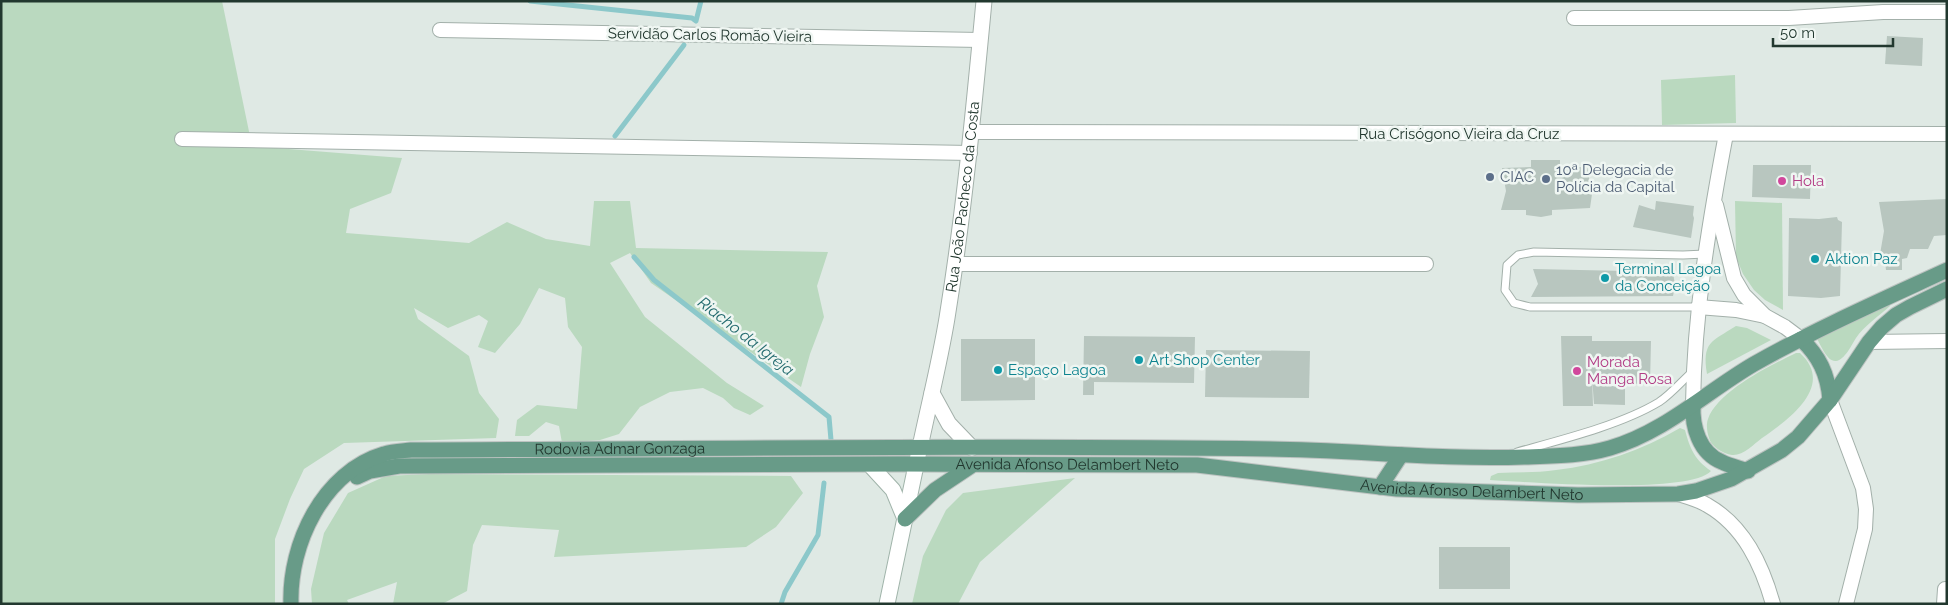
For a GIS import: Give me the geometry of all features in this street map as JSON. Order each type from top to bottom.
[{"type":"main road","name":"Avenida Afonso Delambert Neto","points":[[920,448],[1271,449],[1493,458],[1579,456],[1643,436],[1749,366],[1801,339],[1947,270]]},
{"type":"main road","name":"Avenida Afonso Delambert Neto","points":[[917,465],[1197,466],[1380,487],[1578,496],[1678,494],[1696,491],[1748,471],[1782,450],[1798,436],[1830,400],[1869,342],[1882,327],[1896,315],[1947,289]]},
{"type":"main road","points":[[1801,339],[1815,354],[1826,372],[1830,400]]},
{"type":"main road","points":[[1692,405],[1692,420],[1698,438],[1707,451],[1719,462],[1748,471]]},
{"type":"main road","name":"Rodovia Admar Gonzaga","points":[[291,604],[291,589],[296,556],[303,534],[331,490],[348,474],[385,453],[411,450],[920,448]]},
{"type":"main road","points":[[1380,487],[1402,455]]},
{"type":"main road","name":"Rodovia Admar Gonzaga","points":[[331,490],[370,471],[399,466],[917,465]]},
{"type":"main road","points":[[905,519],[935,490],[972,465]]},
{"type":"street","name":"Rua João Pacheco da Costa","points":[[887,604],[947,320],[970,153],[984,1]]},
{"type":"street","points":[[1574,18],[1789,18],[1883,12],[1947,12]]},
{"type":"street","name":"Servidão Carlos Romão Vieira","points":[[440,30],[980,40]]},
{"type":"street","name":"Rua Crisógono Vieira da Cruz","points":[[972,132],[1947,134]]},
{"type":"street","points":[[1692,405],[1698,307],[1705,254],[1726,134]]},
{"type":"street","points":[[182,139],[970,153]]},
{"type":"street","points":[[1714,200],[1734,278],[1744,295],[1765,316],[1801,339]]},
{"type":"street","points":[[956,264],[1426,264]]},
{"type":"street","points":[[1698,307],[1736,310],[1765,316]]},
{"type":"street","points":[[1869,342],[1947,342]]},
{"type":"street","points":[[932,393],[949,424],[972,448]]},
{"type":"street","points":[[1830,400],[1863,488],[1866,509],[1865,529],[1846,604]]},
{"type":"street","points":[[870,465],[893,490],[905,519]]},
{"type":"street","points":[[1678,494],[1707,505],[1742,536],[1756,557],[1773,604]]},
{"type":"street","points":[[1944,604],[1946,589]]},
{"type":"lane","points":[[1698,307],[1530,307],[1514,303],[1505,290],[1507,265],[1518,255],[1534,252],[1705,254]]},
{"type":"lane","points":[[1493,458],[1560,440],[1628,417],[1660,401],[1693,370]]},
{"type":"green space","points":[[1,1],[222,1],[252,146],[402,158],[391,193],[350,209],[346,233],[469,243],[507,222],[546,239],[590,246],[594,201],[630,201],[636,248],[828,252],[817,286],[824,317],[810,354],[801,387],[651,283],[630,253],[610,263],[645,317],[727,383],[764,406],[750,415],[734,408],[723,398],[703,388],[670,392],[640,407],[619,434],[600,440],[562,443],[559,426],[546,422],[529,436],[515,436],[517,420],[537,405],[577,409],[582,347],[568,327],[565,298],[539,288],[520,324],[495,353],[478,347],[488,321],[479,315],[448,328],[414,308],[418,319],[469,356],[479,393],[499,419],[496,438],[344,443],[304,469],[275,539],[275,604],[1,604]]},
{"type":"green space","points":[[1735,75],[1736,123],[1662,125],[1661,80]]},
{"type":"green space","points":[[1735,201],[1782,203],[1783,310],[1765,300],[1754,290],[1743,274],[1736,257]]},
{"type":"green space","points":[[1889,304],[1890,306],[1859,334],[1842,358],[1833,361],[1827,356],[1817,339]]},
{"type":"green space","points":[[1736,326],[1747,328],[1771,340],[1707,374],[1706,355],[1710,344]]},
{"type":"green space","points":[[1796,353],[1800,353],[1810,365],[1813,378],[1811,390],[1795,412],[1773,431],[1740,454],[1732,455],[1715,447],[1710,441],[1707,431],[1708,419],[1722,399],[1746,380]]},
{"type":"green space","points":[[1680,428],[1685,430],[1691,448],[1697,458],[1711,471],[1697,478],[1672,483],[1641,485],[1490,480],[1491,476],[1498,473],[1549,471],[1605,460],[1636,450]]},
{"type":"green space","points":[[429,474],[791,476],[803,493],[776,527],[746,547],[554,557],[559,530],[482,525],[473,545],[467,591],[442,604],[393,604],[397,582],[347,600],[349,604],[312,604],[311,589],[324,533],[348,493],[386,476]]},
{"type":"green space","points":[[1075,478],[980,562],[958,604],[912,604],[923,556],[946,510],[963,493]]},
{"type":"building","points":[[1887,36],[1923,38],[1922,66],[1885,64]]},
{"type":"building","name":"10ª Delegacia de Polícia da Capital","points":[[1531,160],[1560,160],[1560,167],[1587,167],[1592,194],[1590,208],[1552,210],[1552,215],[1541,217],[1526,215],[1526,210],[1501,210],[1506,191],[1502,168],[1531,167]]},
{"type":"building","name":"Hola","points":[[1753,165],[1811,165],[1810,199],[1752,197]]},
{"type":"building","points":[[1947,199],[1947,235],[1934,236],[1928,249],[1910,249],[1907,258],[1902,259],[1902,270],[1886,270],[1885,261],[1879,260],[1884,231],[1879,202]]},
{"type":"building","points":[[1656,201],[1694,206],[1691,238],[1633,227],[1639,205],[1655,210]]},
{"type":"building","name":"Aktion Paz","points":[[1837,217],[1842,222],[1840,296],[1821,298],[1788,296],[1789,218],[1819,219]]},
{"type":"building","name":"Terminal Lagoa da Conceição","points":[[1533,269],[1673,272],[1675,286],[1673,296],[1531,297],[1538,284]]},
{"type":"building","name":"Art Shop Center","points":[[1084,336],[1195,337],[1194,383],[1094,382],[1094,395],[1083,395]]},
{"type":"building","points":[[1561,336],[1592,336],[1592,341],[1651,341],[1650,384],[1625,384],[1625,405],[1594,404],[1592,377],[1593,406],[1563,406]]},
{"type":"building","name":"Espaço Lagoa","points":[[961,339],[1035,339],[1035,400],[961,401]]},
{"type":"building","points":[[1206,350],[1310,351],[1309,398],[1205,397]]},
{"type":"building","points":[[1439,547],[1510,547],[1510,589],[1439,589]]},
{"type":"waterway","points":[[530,1],[692,18],[696,21],[701,1]]},
{"type":"waterway","name":"Riacho da Igreja","points":[[615,136],[684,45]]},
{"type":"waterway","name":"Riacho da Igreja","points":[[634,257],[654,280],[829,417],[831,440]]},
{"type":"waterway","name":"Riacho da Igreja","points":[[781,604],[785,592],[818,535],[824,483]]},
{"type":"place","name":"CIAC","points":[[1490,177]]},
{"type":"place","name":"10ª Delegacia de Polícia da Capital","points":[[1546,179]]},
{"type":"place","name":"Hola","points":[[1782,181]]},
{"type":"place","name":"Aktion Paz","points":[[1815,259]]},
{"type":"place","name":"Terminal Lagoa da Conceição","points":[[1605,278]]},
{"type":"place","name":"Art Shop Center","points":[[1139,360]]},
{"type":"place","name":"Espaço Lagoa","points":[[998,370]]},
{"type":"place","name":"Morada Manga Rosa","points":[[1577,371]]}]
